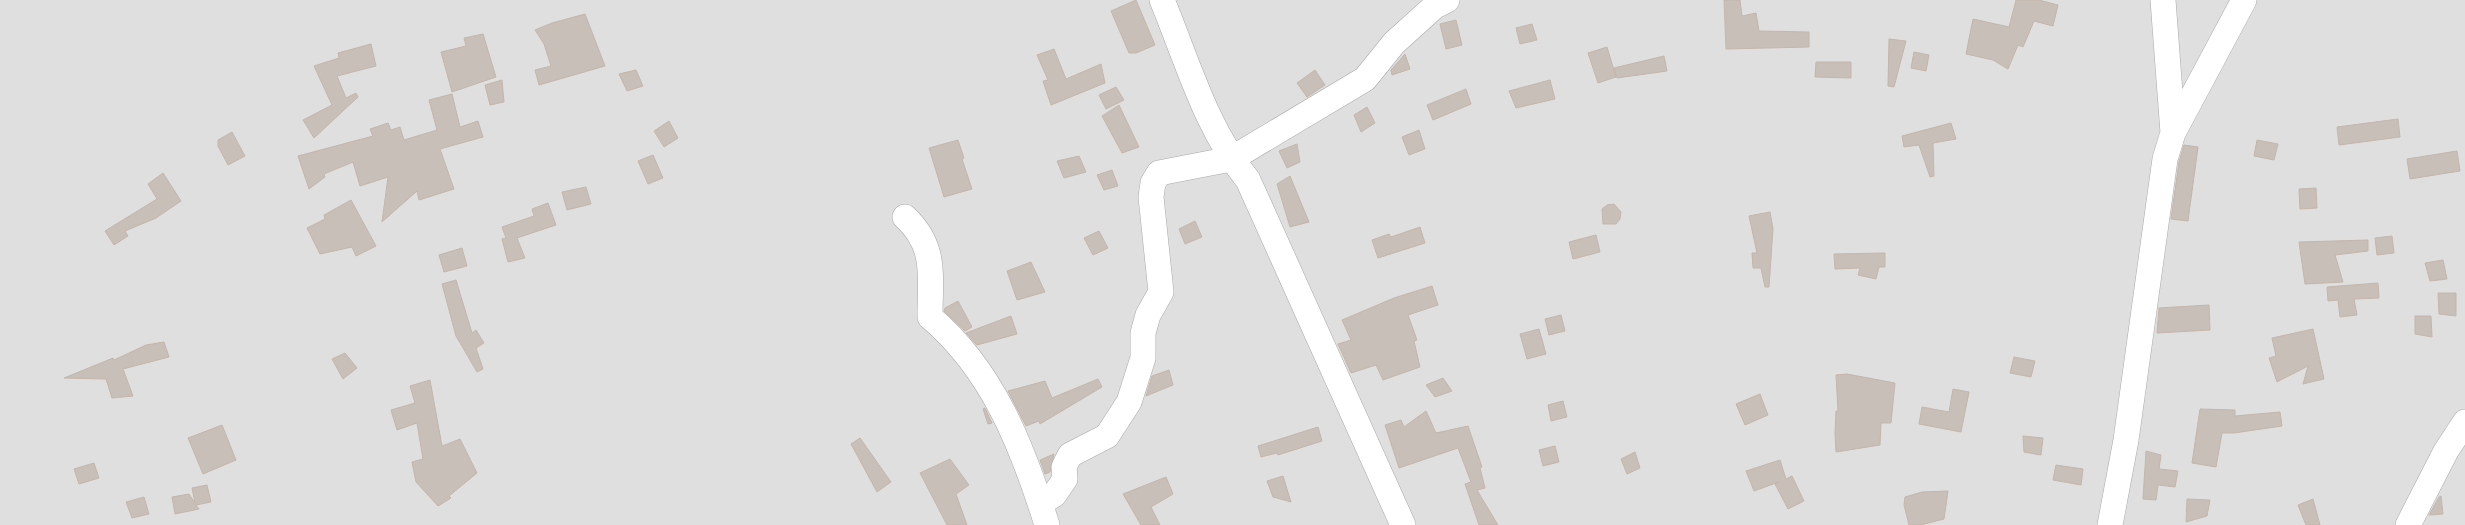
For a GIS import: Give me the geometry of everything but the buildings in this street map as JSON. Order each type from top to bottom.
[{"type":"street","points":[[1162,0],[1212,122],[1231,159],[1248,180],[1268,221],[1403,525]]},
{"type":"street","points":[[1044,514],[1054,494],[1065,479],[1064,467],[1070,455],[1107,436],[1129,402],[1143,358],[1143,333],[1148,315],[1161,292],[1151,197],[1153,183],[1159,173],[1231,159],[1365,79],[1394,44],[1435,6],[1447,0]]},
{"type":"street","points":[[2163,0],[2172,133]]},
{"type":"street","points":[[2110,525],[2126,440],[2165,158],[2172,133],[2244,0]]},
{"type":"street","points":[[905,217],[917,228],[926,244],[930,263],[930,316],[951,334],[986,378],[1023,457],[1044,514]]},
{"type":"street","points":[[2408,525],[2446,451],[2465,422]]},
{"type":"shaded area","points":[[0,0],[2465,0],[2465,525],[0,525]]}]
